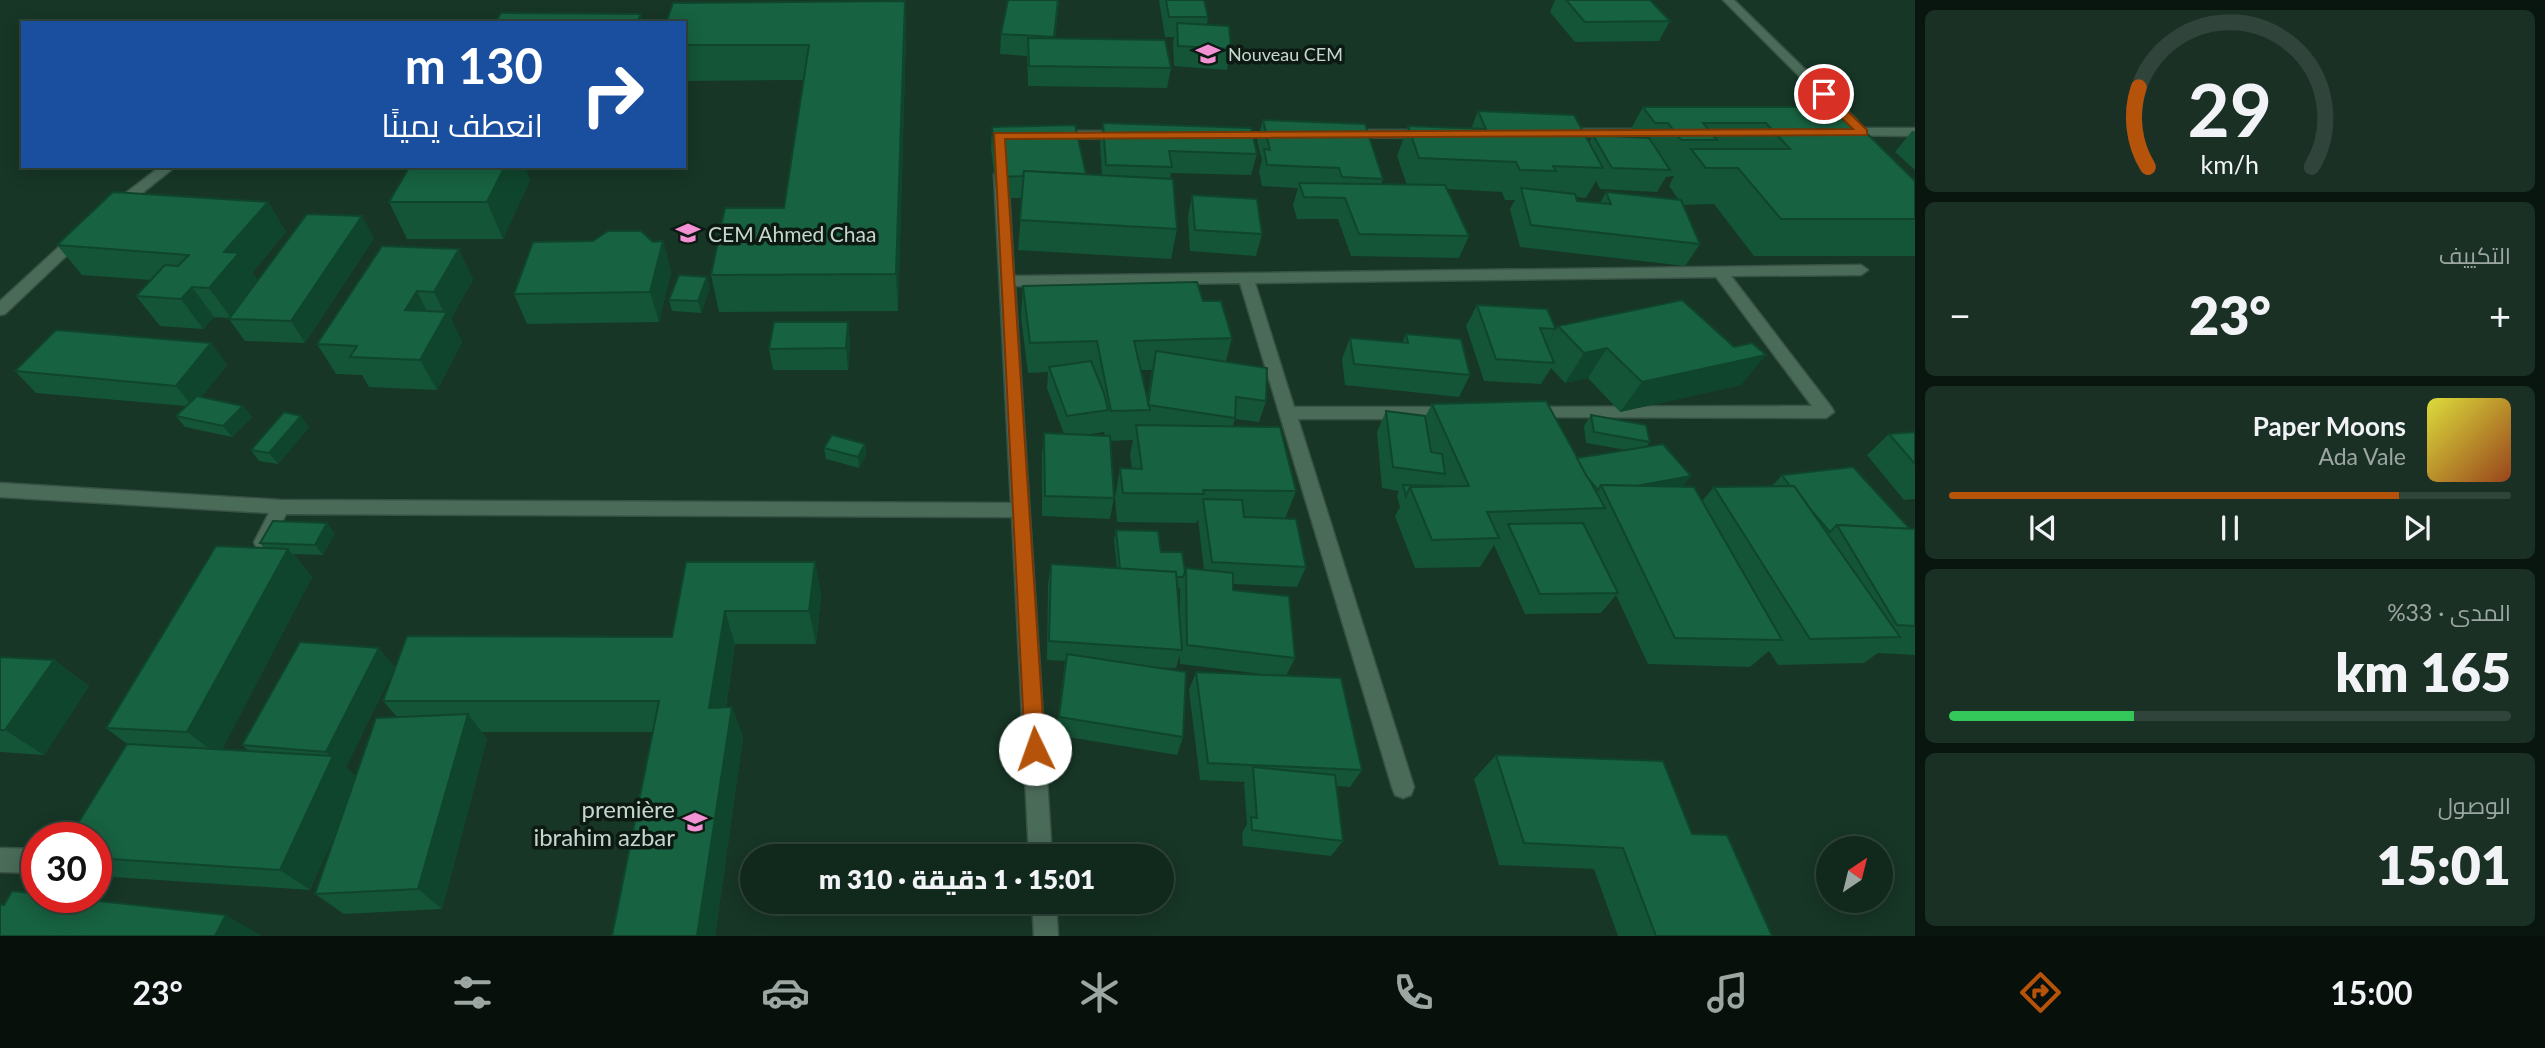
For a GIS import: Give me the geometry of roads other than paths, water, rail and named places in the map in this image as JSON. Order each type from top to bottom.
[{"type":"street","points":[[1728,0],[1880,149]]},
{"type":"street","points":[[1821,132],[1915,132]]},
{"type":"street","points":[[1542,133],[1668,133]]},
{"type":"street","points":[[1333,134],[1445,134]]},
{"type":"street","points":[[1040,135],[1138,135]]},
{"type":"street","points":[[1000,162],[1040,844]]},
{"type":"street","points":[[0,310],[93,225],[167,168]]},
{"type":"street","points":[[1007,281],[1861,270]]},
{"type":"street","points":[[1508,413],[1826,412],[1720,272]]},
{"type":"street","points":[[1246,278],[1404,787]]},
{"type":"street","points":[[1286,413],[1466,413]]},
{"type":"street","points":[[0,490],[281,507],[1021,510]]},
{"type":"street","points":[[256,556],[281,507]]},
{"type":"street","points":[[0,860],[21,860]]},
{"type":"street","points":[[1045,914],[1046,936]]},
{"type":"place","name":"Nouveau CEM","points":[[1208,54]]},
{"type":"place","name":"CEM Ahmed Chaa","points":[[688,233]]},
{"type":"place","name":"première ibrahim azbar","points":[[695,822]]}]
